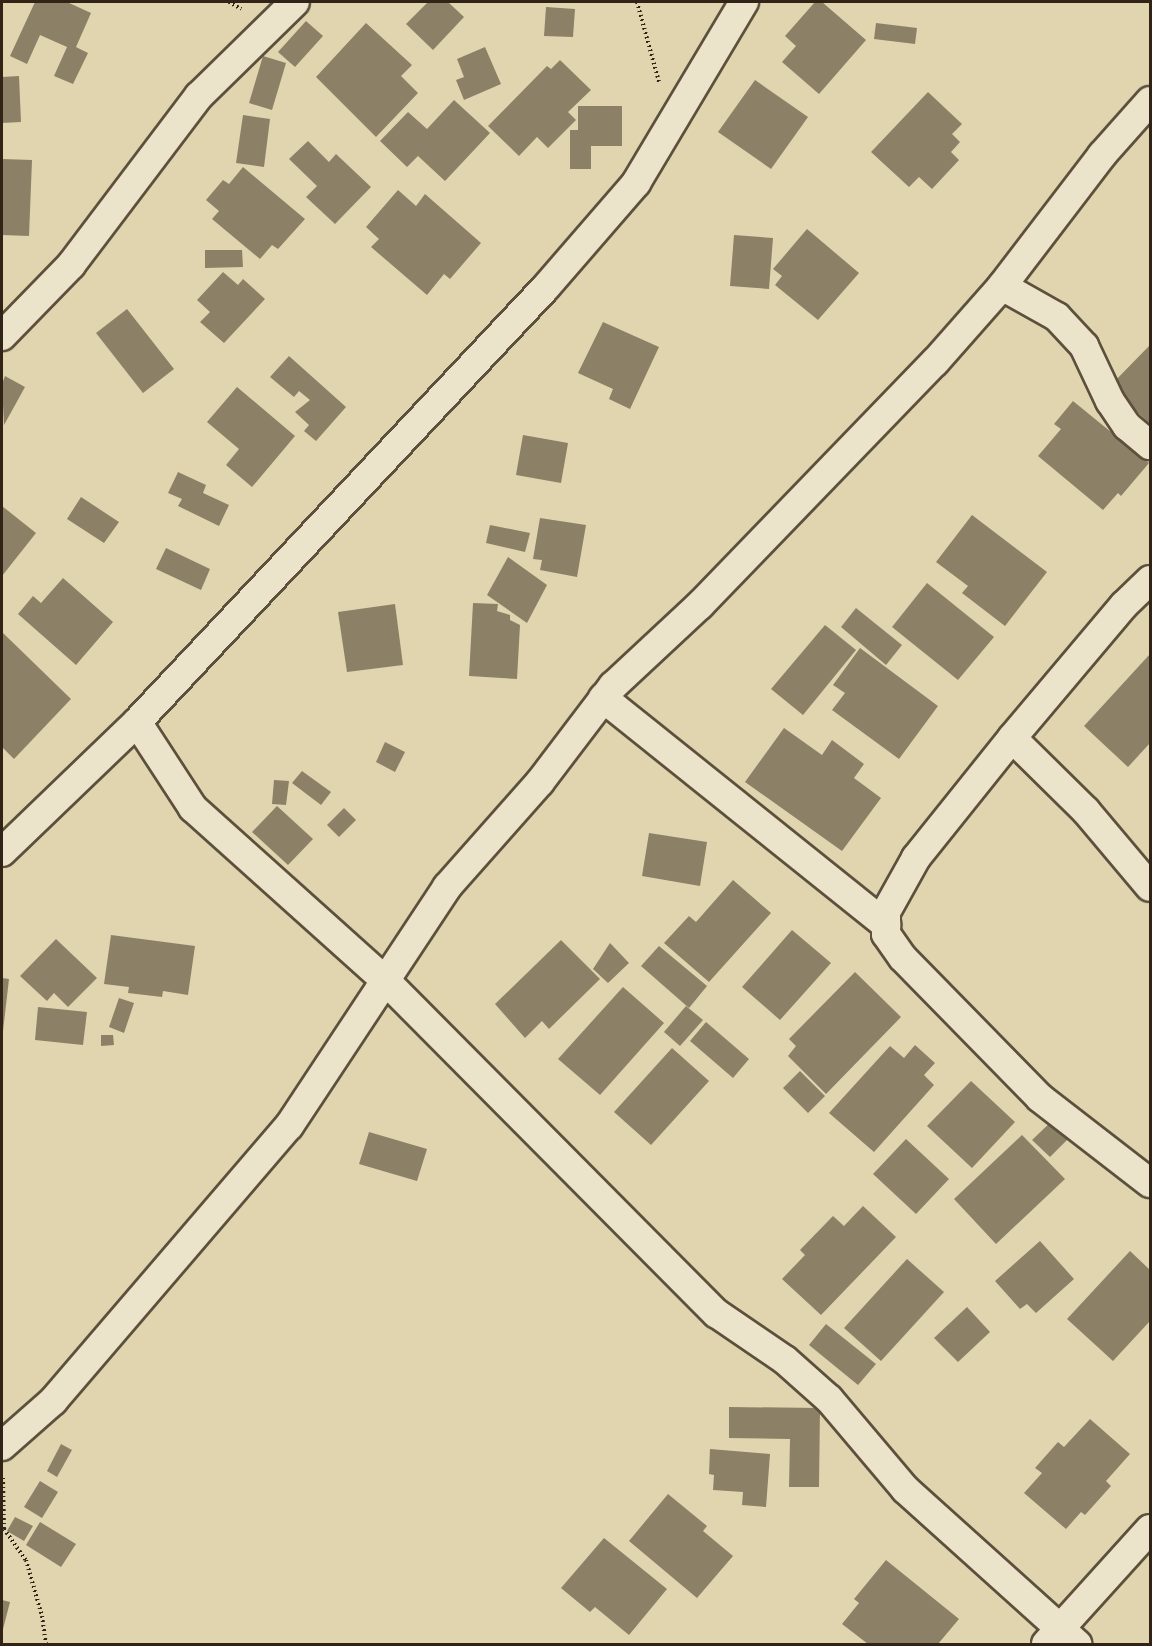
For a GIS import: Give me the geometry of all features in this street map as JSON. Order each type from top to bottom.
[{"type":"street","points":[[2,336],[71,265],[199,96],[295,2]]},
{"type":"street","points":[[2,852],[137,722],[546,287],[636,183],[744,2]]},
{"type":"street","points":[[2,1446],[53,1401],[289,1126],[447,887],[540,782],[603,698],[847,456],[1002,286],[1102,155],[1150,101]]},
{"type":"street","points":[[1002,286],[1057,317],[1084,346],[1110,401],[1127,426],[1150,445]]},
{"type":"street","points":[[1150,580],[1124,605],[1012,738],[916,858],[886,912],[886,934],[903,958],[1040,1098],[1150,1183]]},
{"type":"street","points":[[603,698],[886,925]]},
{"type":"street","points":[[137,722],[193,808],[385,980],[716,1313],[785,1360],[829,1400],[905,1489],[1061,1639],[1150,1529]]},
{"type":"street","points":[[1012,738],[1086,811],[1150,887]]},
{"type":"path","points":[[637,2],[654,57],[668,130]]},
{"type":"path","points":[[2,1446],[4,1530],[26,1560],[42,1616],[46,1644]]},
{"type":"building","points":[[35,2],[67,2],[91,13],[76,47],[88,53],[73,84],[54,76],[67,47],[40,35],[27,64],[10,56]]},
{"type":"building","points":[[428,2],[448,2],[464,17],[433,50],[406,24]]},
{"type":"building","points":[[815,2],[822,2],[866,40],[819,94],[782,62],[796,46],[785,36]]},
{"type":"building","points":[[546,7],[575,9],[573,37],[544,36]]},
{"type":"building","points":[[306,21],[323,36],[295,67],[278,52]]},
{"type":"building","points":[[366,23],[412,65],[401,76],[418,93],[376,137],[316,77]]},
{"type":"building","points":[[876,23],[917,28],[915,44],[874,39]]},
{"type":"building","points":[[485,47],[501,84],[464,100],[456,80],[464,77],[457,59]]},
{"type":"building","points":[[263,56],[286,63],[272,110],[249,103]]},
{"type":"building","points":[[560,60],[591,90],[568,112],[576,120],[548,148],[537,137],[519,156],[488,126],[547,66],[551,69]]},
{"type":"building","points":[[19,76],[21,122],[2,123],[2,77]]},
{"type":"building","points":[[755,80],[808,117],[771,169],[718,132]]},
{"type":"building","points":[[928,92],[962,124],[952,134],[960,142],[951,152],[959,160],[932,189],[919,177],[909,187],[871,152]]},
{"type":"building","points":[[454,100],[490,133],[445,181],[418,156],[407,167],[380,141],[408,112],[427,129]]},
{"type":"building","points":[[578,106],[622,106],[622,146],[591,146],[591,169],[570,169],[570,130],[578,130]]},
{"type":"building","points":[[243,115],[270,119],[264,167],[236,163]]},
{"type":"building","points":[[308,141],[329,162],[336,154],[371,187],[335,224],[306,197],[317,186],[289,159]]},
{"type":"building","points":[[2,159],[32,160],[29,236],[2,235]]},
{"type":"building","points":[[243,167],[305,219],[278,249],[272,245],[260,259],[212,219],[219,211],[206,200],[223,180],[229,184]]},
{"type":"building","points":[[398,190],[416,206],[425,194],[481,243],[450,279],[444,274],[427,295],[371,247],[379,239],[366,227]]},
{"type":"building","points":[[807,229],[859,273],[818,320],[775,285],[782,276],[773,269]]},
{"type":"building","points":[[734,235],[773,238],[769,289],[730,286]]},
{"type":"building","points":[[205,250],[242,250],[243,267],[205,268]]},
{"type":"building","points":[[223,272],[238,285],[243,279],[265,299],[224,343],[200,322],[210,312],[197,300]]},
{"type":"building","points":[[127,309],[174,369],[143,393],[96,333]]},
{"type":"building","points":[[603,322],[659,347],[630,409],[609,399],[613,389],[578,373]]},
{"type":"building","points":[[1150,345],[1150,424],[1110,386]]},
{"type":"building","points":[[289,356],[346,407],[316,441],[304,431],[309,425],[295,412],[310,400],[299,391],[294,397],[270,377]]},
{"type":"building","points":[[5,376],[25,387],[4,425],[2,384]]},
{"type":"building","points":[[237,387],[295,436],[252,487],[226,465],[239,449],[207,422]]},
{"type":"building","points":[[1073,401],[1149,463],[1121,496],[1118,493],[1103,510],[1038,456],[1061,429],[1054,424]]},
{"type":"building","points":[[523,435],[568,443],[561,483],[516,475]]},
{"type":"building","points":[[178,472],[206,485],[203,493],[229,505],[219,526],[178,506],[182,499],[168,493]]},
{"type":"building","points":[[81,497],[119,522],[104,543],[67,519]]},
{"type":"building","points":[[2,506],[36,533],[2,576]]},
{"type":"building","points":[[972,515],[1047,572],[1005,626],[962,593],[968,586],[936,562]]},
{"type":"building","points":[[540,518],[586,525],[577,577],[540,570],[542,560],[533,559]]},
{"type":"building","points":[[490,525],[530,533],[525,552],[486,543]]},
{"type":"building","points":[[166,548],[210,569],[201,590],[156,569]]},
{"type":"building","points":[[508,557],[547,585],[527,623],[487,595]]},
{"type":"building","points":[[63,578],[113,622],[76,665],[18,614],[33,596],[41,603]]},
{"type":"building","points":[[927,583],[994,637],[958,680],[892,627]]},
{"type":"building","points":[[473,603],[498,604],[497,611],[510,615],[510,620],[520,625],[517,679],[469,676]]},
{"type":"building","points":[[395,604],[403,665],[347,672],[338,612]]},
{"type":"building","points":[[856,608],[902,645],[886,665],[841,627]]},
{"type":"building","points":[[825,625],[856,650],[803,715],[771,689]]},
{"type":"building","points":[[2,632],[71,699],[14,759],[2,747]]},
{"type":"building","points":[[860,648],[938,706],[899,759],[832,710],[845,693],[833,685]]},
{"type":"building","points":[[1150,654],[1150,743],[1128,767],[1084,726]]},
{"type":"building","points":[[784,728],[822,755],[832,740],[864,764],[854,778],[881,798],[842,851],[745,782]]},
{"type":"building","points":[[385,742],[405,752],[395,772],[376,762]]},
{"type":"building","points":[[302,771],[331,792],[321,805],[292,783]]},
{"type":"building","points":[[274,780],[289,781],[286,805],[272,804]]},
{"type":"building","points":[[277,806],[313,839],[288,865],[252,832]]},
{"type":"building","points":[[344,808],[356,820],[339,837],[327,825]]},
{"type":"building","points":[[649,833],[707,842],[700,886],[642,876]]},
{"type":"building","points":[[733,880],[771,913],[709,982],[664,943],[689,916],[696,922]]},
{"type":"building","points":[[792,930],[831,963],[780,1020],[742,987]]},
{"type":"building","points":[[111,935],[195,946],[188,995],[163,991],[162,997],[128,993],[129,987],[104,984]]},
{"type":"building","points":[[56,939],[97,978],[68,1007],[54,993],[47,1001],[20,976]]},
{"type":"building","points":[[561,940],[600,979],[549,1029],[542,1021],[525,1038],[495,1004]]},
{"type":"building","points":[[610,943],[629,963],[608,983],[593,969]]},
{"type":"building","points":[[659,946],[707,986],[689,1008],[641,966]]},
{"type":"building","points":[[855,972],[901,1017],[826,1094],[788,1056],[796,1046],[789,1039]]},
{"type":"building","points":[[2,978],[9,979],[3,1031],[2,1031]]},
{"type":"building","points":[[623,987],[664,1023],[600,1095],[558,1059]]},
{"type":"building","points":[[119,998],[134,1003],[124,1033],[109,1027]]},
{"type":"building","points":[[686,1006],[703,1020],[680,1046],[664,1032]]},
{"type":"building","points":[[38,1007],[87,1012],[83,1045],[35,1040]]},
{"type":"building","points":[[706,1022],[749,1059],[733,1078],[690,1041]]},
{"type":"building","points":[[101,1035],[113,1035],[114,1045],[101,1046]]},
{"type":"building","points":[[915,1045],[935,1063],[924,1075],[934,1085],[874,1152],[829,1113],[890,1046],[904,1058]]},
{"type":"building","points":[[672,1048],[709,1081],[651,1145],[614,1112]]},
{"type":"building","points":[[800,1071],[825,1096],[808,1113],[783,1088]]},
{"type":"building","points":[[971,1081],[1015,1122],[972,1168],[927,1126]]},
{"type":"building","points":[[1054,1119],[1071,1136],[1050,1157],[1032,1140]]},
{"type":"building","points":[[369,1132],[427,1149],[417,1181],[359,1164]]},
{"type":"building","points":[[1022,1135],[1065,1179],[996,1244],[954,1199]]},
{"type":"building","points":[[906,1139],[949,1179],[916,1214],[873,1174]]},
{"type":"building","points":[[863,1206],[896,1237],[821,1315],[782,1279],[805,1255],[800,1250],[833,1216],[844,1226]]},
{"type":"building","points":[[1040,1241],[1074,1279],[1036,1313],[1027,1304],[1020,1309],[995,1281]]},
{"type":"building","points":[[1130,1251],[1150,1270],[1150,1321],[1113,1361],[1067,1319]]},
{"type":"building","points":[[907,1259],[944,1292],[881,1361],[844,1328]]},
{"type":"building","points":[[967,1307],[990,1332],[958,1362],[934,1338]]},
{"type":"building","points":[[826,1324],[876,1364],[858,1385],[809,1345]]},
{"type":"building","points":[[729,1407],[820,1408],[819,1487],[789,1487],[790,1439],[729,1438]]},
{"type":"building","points":[[1090,1419],[1130,1454],[1106,1481],[1111,1486],[1085,1515],[1081,1512],[1066,1529],[1024,1493],[1042,1473],[1035,1468],[1058,1442],[1064,1447]]},
{"type":"building","points":[[61,1444],[72,1450],[57,1477],[47,1471]]},
{"type":"building","points":[[710,1449],[770,1454],[766,1507],[742,1505],[743,1492],[713,1490],[714,1475],[709,1474]]},
{"type":"building","points":[[40,1481],[58,1492],[42,1518],[24,1507]]},
{"type":"building","points":[[668,1494],[707,1526],[703,1531],[733,1556],[697,1598],[629,1541]]},
{"type":"building","points":[[15,1517],[33,1526],[24,1541],[7,1531]]},
{"type":"building","points":[[40,1522],[76,1544],[61,1567],[26,1545]]},
{"type":"building","points":[[604,1538],[667,1589],[629,1635],[595,1607],[590,1612],[561,1588]]},
{"type":"building","points":[[886,1560],[959,1619],[938,1644],[868,1644],[842,1624],[859,1603],[854,1599]]},
{"type":"building","points":[[2,1600],[10,1602],[2,1633]]}]
